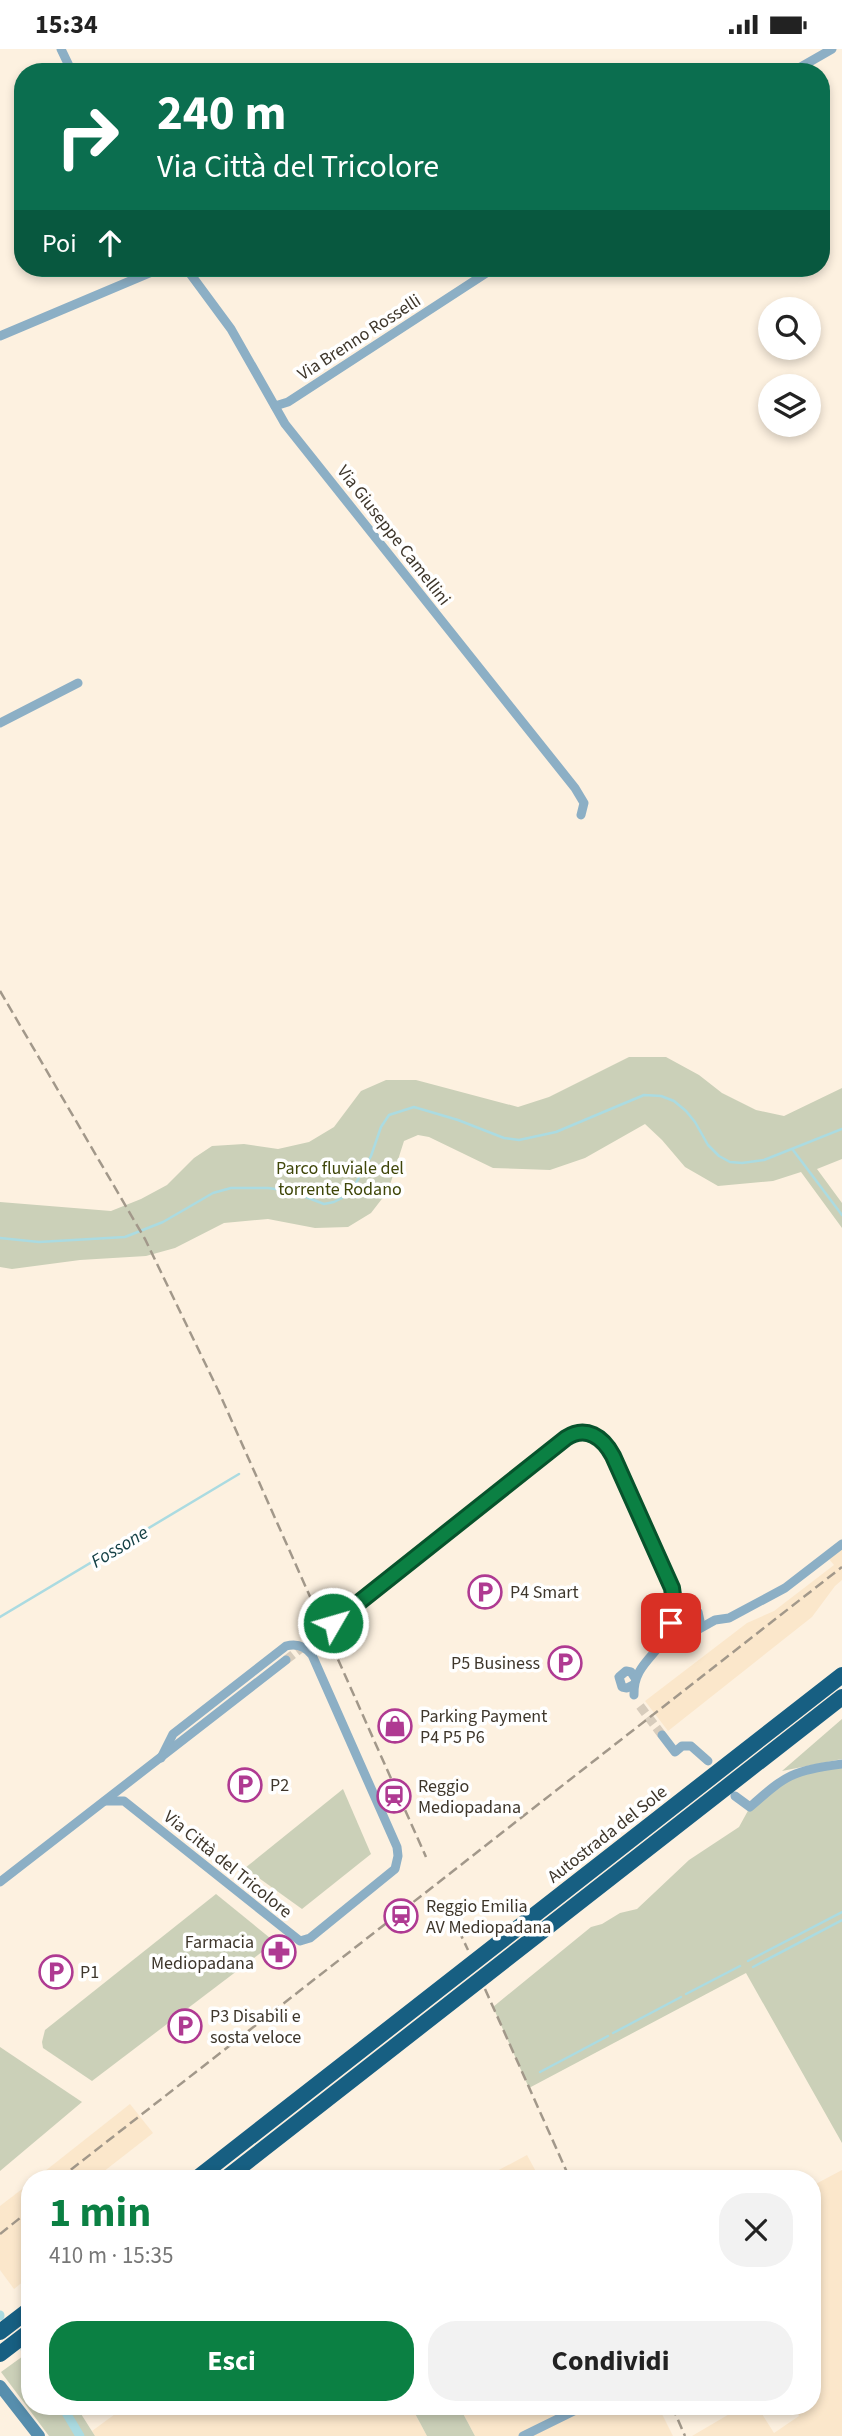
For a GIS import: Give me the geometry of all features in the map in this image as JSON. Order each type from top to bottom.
[{"type":"highway","name":"Autostrada del Sole","points":[[209,2170],[842,1675]]},
{"type":"highway","name":"Autostrada del Sole","points":[[236,2170],[842,1696]]},
{"type":"highway","points":[[0,2332],[21,2316]]},
{"type":"highway","points":[[0,2354],[21,2338]]},
{"type":"street","points":[[808,63],[832,49]]},
{"type":"street","points":[[0,336],[142,277]]},
{"type":"street","name":"Via Giuseppe Camellini","points":[[193,277],[231,329],[285,424],[575,788],[584,803],[581,815]]},
{"type":"street","name":"Via Brenno Rosselli","points":[[275,406],[288,402],[480,277]]},
{"type":"street","points":[[0,723],[78,683]]},
{"type":"street","points":[[333,1623],[566,1438],[582,1432],[593,1434],[605,1442],[609,1449],[672,1588],[675,1610],[671,1623],[663,1641],[641,1665],[632,1683],[640,1706]]},
{"type":"street","points":[[663,1641],[680,1633],[690,1634],[715,1620],[729,1618],[785,1588],[842,1544]]},
{"type":"street","points":[[672,1588],[687,1605],[715,1620]]},
{"type":"street","points":[[675,1610],[687,1605]]},
{"type":"street","points":[[697,1629],[700,1621],[698,1612]]},
{"type":"street","points":[[671,1623],[680,1633]]},
{"type":"street","name":"Via Città del Tricolore","points":[[0,1882],[105,1801],[161,1758],[173,1734],[286,1646],[297,1644],[312,1655],[397,1847],[398,1856],[395,1869],[310,1938],[299,1941],[124,1801],[105,1801]]},
{"type":"street","points":[[161,1758],[286,1660]]},
{"type":"street","points":[[662,1735],[676,1752],[682,1746],[691,1745],[708,1761]]},
{"type":"street","points":[[735,1796],[750,1807],[778,1782],[792,1774],[842,1764]]},
{"type":"street","points":[[0,2386],[21,2413]]},
{"type":"street","points":[[23,2415],[39,2436]]},
{"type":"street","points":[[523,2436],[566,2415]]},
{"type":"shaded area","points":[[842,1539],[842,1580],[812,1617],[668,1731],[645,1701],[747,1623],[774,1611],[834,1565],[824,1553]]},
{"type":"shaded area","points":[[130,2104],[153,2133],[106,2170],[46,2170]]},
{"type":"shaded area","points":[[527,2155],[535,2170],[499,2170]]},
{"type":"shaded area","points":[[842,2170],[842,2436],[692,2436],[728,2415],[763,2415],[774,2433],[798,2415],[821,2415],[821,2181]]},
{"type":"shaded area","points":[[21,2190],[21,2283],[14,2289],[0,2270],[0,2206]]},
{"type":"shaded area","points":[[114,2415],[416,2415],[427,2436],[95,2436],[92,2431]]},
{"type":"shaded area","points":[[464,2415],[662,2415],[673,2436],[475,2436]]},
{"type":"green space","name":"Parco fluviale del torrente Rodano","points":[[629,1057],[666,1057],[699,1075],[722,1093],[756,1110],[784,1116],[842,1088],[842,1159],[817,1169],[842,1203],[842,1228],[801,1172],[773,1181],[718,1186],[685,1167],[645,1124],[585,1158],[550,1170],[493,1168],[429,1137],[418,1135],[404,1141],[388,1191],[371,1213],[348,1227],[315,1228],[268,1219],[224,1223],[175,1248],[146,1256],[80,1260],[12,1269],[0,1267],[0,1202],[111,1211],[167,1185],[194,1158],[212,1146],[244,1144],[278,1149],[309,1142],[334,1127],[361,1091],[386,1080],[416,1080],[518,1107],[549,1097]]},
{"type":"green space","points":[[686,1610],[692,1613],[695,1619],[692,1625],[686,1628],[680,1625],[677,1619],[680,1613]]},
{"type":"green space","points":[[842,1719],[842,1759],[782,1771]]},
{"type":"green space","points":[[842,1764],[842,2143],[746,1973],[529,2088],[493,2007],[591,1927],[620,1913],[637,1909],[689,1860],[739,1827],[750,1807],[777,1782]]},
{"type":"green space","points":[[343,1789],[371,1854],[302,1909],[245,1868]]},
{"type":"green space","points":[[216,1894],[275,1942],[92,2081],[43,2048],[45,2030]]},
{"type":"green space","points":[[0,2047],[82,2102],[0,2171]]},
{"type":"green space","points":[[21,2358],[21,2399],[1,2372]]},
{"type":"green space","points":[[33,2415],[82,2415],[95,2436],[49,2436]]},
{"type":"green space","points":[[416,2415],[464,2415],[475,2436],[427,2436]]},
{"type":"waterway","points":[[0,1238],[39,1242],[125,1237],[163,1222],[213,1193],[231,1188],[268,1188],[290,1191],[324,1204],[334,1202],[342,1198],[356,1183],[389,1115],[414,1107],[504,1138],[519,1140],[556,1132],[644,1095],[661,1096],[674,1101],[686,1111],[708,1145],[719,1156],[730,1162],[742,1163],[764,1160],[842,1129]]},
{"type":"waterway","points":[[793,1150],[842,1215]]},
{"type":"waterway","name":"Fossone","points":[[0,1617],[239,1474]]},
{"type":"waterway","points":[[748,1961],[842,1912]]},
{"type":"waterway","points":[[753,1967],[842,1920]]},
{"type":"waterway","points":[[686,1994],[740,1966]]},
{"type":"waterway","points":[[613,2033],[681,1997]]},
{"type":"waterway","points":[[540,2072],[608,2036]]},
{"type":"waterway","points":[[67,2415],[80,2436]]},
{"type":"tunnel","points":[[286,1660],[333,1623]]},
{"type":"tunnel","points":[[640,1706],[662,1735]]},
{"type":"railway","points":[[0,991],[145,1239],[218,1390],[426,1857]]},
{"type":"railway","points":[[71,2170],[842,1567]]},
{"type":"railway","points":[[452,1916],[468,1950]]},
{"type":"railway","points":[[485,1989],[566,2170]]},
{"type":"railway","points":[[0,2234],[21,2217]]},
{"type":"railway","points":[[676,2415],[685,2436]]},
{"type":"place","name":"P4 Smart","points":[[485,1592]]},
{"type":"place","name":"P5 Business","points":[[565,1663]]},
{"type":"place","name":"Parking Payment P4 P5 P6","points":[[395,1726]]},
{"type":"place","name":"P2","points":[[245,1785]]},
{"type":"place","name":"Reggio Mediopadana","points":[[394,1796]]},
{"type":"place","name":"Reggio Emilia AV Mediopadana","points":[[401,1916]]},
{"type":"place","name":"Farmacia Mediopadana","points":[[279,1952]]},
{"type":"place","name":"P1","points":[[56,1972]]},
{"type":"place","name":"P3 Disabili e sosta veloce","points":[[185,2026]]},
{"type":"route","points":[[333,1623],[566,1438],[582,1432],[593,1434],[605,1442],[613,1456],[672,1588],[675,1610],[671,1623]]}]
